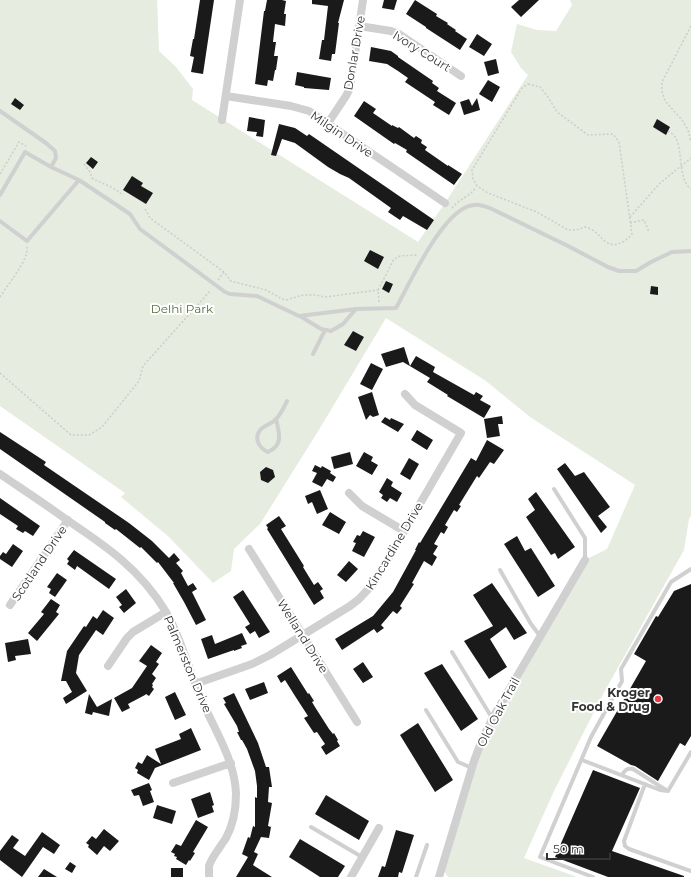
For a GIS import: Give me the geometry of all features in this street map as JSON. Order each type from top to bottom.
[{"type":"street","points":[[222,120],[240,0]]},
{"type":"street","name":"Donlar Drive","points":[[328,123],[350,88],[363,0]]},
{"type":"street","name":"Ivory Court","points":[[359,26],[391,31],[399,34],[461,76]]},
{"type":"street","name":"Milgin Drive","points":[[226,96],[299,107],[309,111],[445,203]]},
{"type":"street","name":"Kincardine Drive","points":[[195,684],[252,664],[270,655],[350,606],[367,592],[461,433],[415,405],[405,394]]},
{"type":"street","name":"Palmerston Drive","points":[[0,474],[108,547],[133,569],[156,596],[166,612],[176,633],[195,684],[230,763],[235,783],[235,810],[227,836],[209,866],[209,876]]},
{"type":"street","points":[[349,493],[362,506],[404,531]]},
{"type":"street","name":"Scotland Drive","points":[[10,605],[68,520]]},
{"type":"street","name":"Welland Drive","points":[[248,549],[357,722]]},
{"type":"street","name":"Old Oak Trail","points":[[439,877],[482,740],[492,719],[585,560]]},
{"type":"street","points":[[108,666],[127,638],[133,632],[166,612]]},
{"type":"street","points":[[173,783],[230,763]]},
{"type":"street","points":[[351,877],[379,828]]},
{"type":"lane","points":[[0,111],[55,151],[56,158],[51,167]]},
{"type":"lane","points":[[0,195],[25,152],[51,167],[79,180],[130,214],[140,229],[226,292],[257,296],[299,316],[321,329],[331,331],[343,324],[356,309]]},
{"type":"lane","points":[[0,221],[27,241],[79,180]]},
{"type":"lane","points":[[299,316],[356,309],[396,308],[425,255],[442,228],[464,208],[474,205],[492,209],[568,246],[608,268],[619,271],[636,271],[672,252],[691,251]]},
{"type":"lane","points":[[313,354],[325,330]]},
{"type":"lane","points":[[276,419],[279,442],[275,449],[268,452],[262,449],[258,444],[257,437],[261,429],[276,419],[288,401]]},
{"type":"lane","points":[[554,489],[586,538],[585,560]]},
{"type":"lane","points":[[593,877],[540,857],[591,737],[622,681],[621,669],[671,582],[691,569]]},
{"type":"lane","points":[[500,570],[531,624],[540,636]]},
{"type":"lane","points":[[452,652],[492,719]]},
{"type":"lane","points":[[426,710],[458,762],[472,768]]},
{"type":"lane","points":[[668,791],[691,752]]},
{"type":"lane","points":[[582,760],[660,790],[668,791]]},
{"type":"lane","points":[[622,775],[629,768],[668,791]]},
{"type":"lane","points":[[645,784],[624,841],[625,846],[629,849],[691,871]]},
{"type":"lane","points":[[311,827],[362,858]]},
{"type":"lane","points":[[416,877],[427,845]]},
{"type":"path","points":[[691,26],[662,82],[662,86],[665,102],[682,120],[688,130],[691,142]]},
{"type":"path","points":[[528,84],[540,87],[557,112],[588,135],[613,134],[619,142],[630,223],[632,234],[627,240],[618,244],[607,242],[593,229],[585,226],[576,230],[568,230],[537,212],[488,193],[477,186],[473,179],[472,170],[522,88],[528,84]]},
{"type":"path","points":[[668,131],[675,137],[682,165],[684,182],[691,190]]},
{"type":"path","points":[[630,218],[660,182],[691,158]]},
{"type":"path","points":[[84,164],[90,172],[92,178],[115,188],[121,194]]},
{"type":"path","points":[[145,209],[150,218],[224,272],[231,281],[266,290],[282,299],[286,300],[303,295],[325,297],[378,290]]},
{"type":"path","points":[[630,223],[644,220],[649,232]]},
{"type":"path","points":[[0,297],[28,251],[27,241]]},
{"type":"path","points":[[380,309],[378,290],[394,259],[400,256],[425,255]]},
{"type":"path","points":[[0,373],[71,435],[88,435],[102,427],[140,381],[143,366],[216,285],[224,272]]},
{"type":"green space","name":"Delhi Park","points":[[0,0],[157,0],[159,51],[176,67],[193,89],[192,100],[418,242],[528,75],[521,68],[511,52],[517,24],[537,30],[556,31],[572,5],[570,0],[691,0],[691,516],[689,519],[684,550],[602,696],[554,791],[524,858],[577,877],[448,877],[442,868],[482,740],[585,560],[607,549],[635,485],[530,417],[486,381],[386,318],[260,524],[234,549],[231,571],[213,583],[169,537],[121,497],[125,493],[0,406]]},
{"type":"building","points":[[200,0],[214,0],[203,74],[191,72],[194,57],[190,56]]},
{"type":"building","points":[[267,0],[286,1],[284,14],[286,14],[285,26],[275,24],[273,42],[276,42],[274,56],[278,56],[273,81],[268,80],[267,86],[255,84],[264,11]]},
{"type":"building","points":[[312,0],[344,0],[338,23],[335,54],[332,54],[331,61],[319,59],[322,40],[324,40],[328,6],[312,4]]},
{"type":"building","points":[[384,0],[397,0],[394,10],[382,8]]},
{"type":"building","points":[[415,0],[437,14],[436,16],[448,23],[447,24],[456,30],[455,31],[467,39],[460,50],[406,14]]},
{"type":"building","points":[[519,0],[539,0],[521,17],[511,7]]},
{"type":"building","points":[[477,34],[492,44],[484,56],[469,47]]},
{"type":"building","points":[[371,47],[391,51],[433,81],[432,83],[439,88],[437,91],[456,103],[449,115],[433,105],[435,102],[405,82],[408,78],[398,71],[387,64],[369,61]]},
{"type":"building","points":[[496,59],[499,73],[488,76],[484,62]]},
{"type":"building","points":[[297,72],[331,78],[329,90],[304,88],[295,85]]},
{"type":"building","points":[[488,80],[500,87],[492,102],[479,94]]},
{"type":"building","points":[[15,98],[24,105],[20,110],[11,104]]},
{"type":"building","points":[[477,98],[480,110],[464,115],[460,102],[469,99],[472,106]]},
{"type":"building","points":[[364,101],[376,109],[373,113],[392,126],[399,127],[414,138],[416,136],[422,140],[421,143],[427,147],[425,150],[462,174],[454,185],[406,152],[407,150],[395,143],[394,144],[354,116]]},
{"type":"building","points":[[249,117],[265,120],[263,137],[256,136],[257,132],[247,131]]},
{"type":"building","points":[[657,119],[670,127],[666,135],[653,127]]},
{"type":"building","points":[[279,124],[295,128],[307,136],[309,134],[434,220],[427,230],[403,216],[400,220],[388,212],[391,208],[349,178],[328,167],[295,143],[282,139],[276,156],[271,155]]},
{"type":"building","points":[[91,157],[98,162],[93,169],[86,163]]},
{"type":"building","points":[[132,176],[143,183],[141,186],[153,193],[146,204],[123,190]]},
{"type":"building","points":[[370,250],[384,257],[378,269],[364,261]]},
{"type":"building","points":[[386,281],[393,284],[389,293],[382,289]]},
{"type":"building","points":[[651,286],[658,287],[658,295],[650,294]]},
{"type":"building","points":[[353,331],[364,337],[356,351],[344,345]]},
{"type":"building","points":[[404,347],[410,366],[416,356],[435,367],[433,372],[474,395],[476,392],[483,396],[480,400],[491,406],[484,418],[447,396],[448,395],[427,382],[430,378],[403,362],[386,367],[381,354]]},
{"type":"building","points":[[371,363],[383,369],[372,390],[360,384]]},
{"type":"building","points":[[372,392],[379,415],[373,417],[370,415],[366,420],[358,397]]},
{"type":"building","points":[[502,416],[503,424],[498,424],[500,436],[487,438],[484,419]]},
{"type":"building","points":[[385,417],[404,424],[398,432],[381,422]]},
{"type":"building","points":[[417,430],[433,440],[427,450],[411,440]]},
{"type":"building","points":[[0,432],[46,462],[44,465],[129,523],[152,541],[169,558],[174,553],[180,560],[176,563],[183,571],[181,573],[188,586],[193,583],[197,589],[192,592],[206,620],[196,625],[174,583],[158,562],[157,563],[141,547],[140,548],[116,529],[115,530],[0,449]]},
{"type":"building","points":[[487,440],[504,450],[494,464],[490,462],[479,478],[477,476],[459,505],[461,506],[457,512],[454,510],[445,525],[448,527],[444,534],[441,532],[434,544],[438,546],[433,554],[437,557],[432,566],[424,561],[412,583],[414,584],[400,606],[402,608],[397,614],[393,611],[381,625],[384,628],[377,633],[374,629],[342,650],[335,639],[373,616],[393,592],[419,542],[420,543],[471,458],[476,461]]},
{"type":"building","points":[[350,452],[353,464],[334,469],[331,457]]},
{"type":"building","points":[[364,452],[373,457],[371,461],[378,465],[372,475],[356,466]]},
{"type":"building","points":[[409,458],[419,464],[410,480],[400,474]]},
{"type":"building","points":[[565,463],[575,476],[584,472],[610,507],[598,516],[607,527],[601,533],[557,469]]},
{"type":"building","points":[[315,465],[321,468],[322,466],[331,471],[330,473],[336,477],[333,482],[327,479],[322,487],[312,482],[317,473],[312,471]]},
{"type":"building","points":[[266,467],[273,470],[275,477],[268,483],[261,480],[260,472]]},
{"type":"building","points":[[387,478],[393,482],[391,486],[402,493],[397,502],[390,498],[387,502],[381,498],[383,495],[379,492]]},
{"type":"building","points":[[320,490],[328,509],[317,514],[312,502],[308,504],[305,496]]},
{"type":"building","points":[[536,492],[575,547],[558,559],[555,553],[551,555],[526,517],[535,510],[528,499]]},
{"type":"building","points":[[0,498],[40,526],[33,536],[25,531],[23,533],[16,529],[18,526],[0,514]]},
{"type":"building","points":[[330,512],[346,522],[339,534],[322,525]]},
{"type":"building","points":[[279,516],[286,526],[281,529],[304,566],[303,567],[314,585],[318,582],[323,589],[320,591],[324,598],[314,605],[267,529],[268,528],[266,525]]},
{"type":"building","points":[[363,531],[375,537],[364,557],[352,551],[356,543],[353,542],[357,535],[360,536]]},
{"type":"building","points":[[517,536],[525,551],[531,548],[555,586],[538,597],[504,544]]},
{"type":"building","points":[[13,544],[23,551],[12,567],[0,559],[0,556],[3,552],[6,554]]},
{"type":"building","points":[[74,550],[116,579],[109,589],[77,566],[75,570],[67,564],[69,561],[67,559]]},
{"type":"building","points":[[349,561],[358,569],[346,582],[337,575]]},
{"type":"building","points":[[57,573],[67,580],[55,597],[49,593],[51,589],[47,587]]},
{"type":"building","points":[[492,583],[527,633],[514,640],[506,627],[490,639],[507,667],[489,679],[464,641],[493,626],[473,595]]},
{"type":"building","name":"Kroger Food & Drug","points":[[691,584],[691,736],[685,746],[680,743],[658,781],[635,766],[597,746],[646,661],[634,654],[656,616],[658,617],[674,591]]},
{"type":"building","points":[[126,589],[136,603],[124,613],[119,607],[122,605],[116,597]]},
{"type":"building","points":[[243,590],[270,632],[259,638],[255,631],[250,634],[245,627],[250,624],[233,597]]},
{"type":"building","points":[[51,599],[60,605],[56,612],[59,614],[37,641],[28,633],[44,614],[41,612]]},
{"type":"building","points":[[103,610],[114,618],[103,635],[96,630],[79,655],[76,673],[87,691],[66,704],[63,698],[72,692],[66,681],[61,681],[67,651],[84,626],[86,627],[93,616],[97,619]]},
{"type":"building","points":[[242,633],[247,644],[241,646],[242,648],[208,659],[201,639],[212,635],[215,644]]},
{"type":"building","points":[[28,639],[31,654],[15,656],[16,660],[8,662],[5,643]]},
{"type":"building","points":[[151,645],[162,653],[156,662],[159,664],[152,674],[156,678],[152,684],[154,689],[149,696],[146,694],[128,704],[130,708],[122,712],[114,698],[132,688],[147,666],[139,661]]},
{"type":"building","points":[[363,662],[373,677],[363,683],[353,669]]},
{"type":"building","points":[[442,664],[478,719],[461,731],[424,673]]},
{"type":"building","points":[[291,667],[314,701],[312,702],[329,729],[333,734],[334,733],[338,740],[337,741],[340,746],[326,755],[321,747],[325,744],[317,732],[314,733],[304,718],[308,716],[285,680],[281,683],[277,676]]},
{"type":"building","points":[[264,682],[268,693],[250,700],[245,689]]},
{"type":"building","points":[[175,692],[186,715],[175,720],[165,697]]},
{"type":"building","points":[[234,693],[258,743],[266,767],[269,767],[272,787],[269,787],[268,802],[272,803],[268,826],[271,827],[269,838],[261,837],[254,852],[258,854],[253,865],[272,877],[236,877],[248,857],[242,854],[248,837],[250,838],[253,826],[255,827],[255,797],[257,798],[257,786],[255,771],[247,749],[237,732],[239,732],[237,726],[224,704],[226,703],[223,698]]},
{"type":"building","points":[[89,694],[97,707],[112,699],[109,716],[93,712],[92,715],[85,713]]},
{"type":"building","points":[[418,723],[453,780],[435,792],[400,735]]},
{"type":"building","points":[[191,728],[201,750],[155,768],[149,780],[137,773],[138,770],[135,768],[138,762],[142,764],[147,755],[161,764],[155,749],[181,739],[179,734]]},
{"type":"building","points":[[593,770],[640,788],[612,851],[684,877],[608,877],[555,857]]},
{"type":"building","points":[[149,783],[154,802],[143,806],[139,795],[134,796],[131,790]]},
{"type":"building","points":[[210,792],[214,805],[212,806],[214,812],[198,818],[191,799]]},
{"type":"building","points":[[326,795],[369,821],[359,840],[315,814]]},
{"type":"building","points":[[157,805],[176,811],[172,824],[153,818]]},
{"type":"building","points":[[196,820],[208,827],[193,852],[195,853],[186,865],[176,859],[177,857],[174,856],[175,854],[171,852],[176,844],[181,846]]},
{"type":"building","points":[[104,829],[119,841],[110,851],[104,846],[97,855],[88,847],[89,845],[86,843],[92,836],[96,839]]},
{"type":"building","points":[[396,830],[414,835],[402,873],[399,872],[398,877],[378,877],[382,866],[385,867]]},
{"type":"building","points":[[42,832],[60,845],[54,854],[43,847],[22,877],[0,860],[0,851],[12,835],[19,840],[13,848],[25,856]]},
{"type":"building","points":[[300,839],[345,866],[338,877],[320,877],[289,857]]},
{"type":"building","points":[[70,862],[76,866],[72,873],[65,869]]},
{"type":"building","points":[[171,868],[183,868],[183,877],[171,877]]},
{"type":"building","points":[[44,869],[57,877],[38,877]]},
{"type":"place","name":"Kroger Food & Drug","points":[[658,699]]}]
